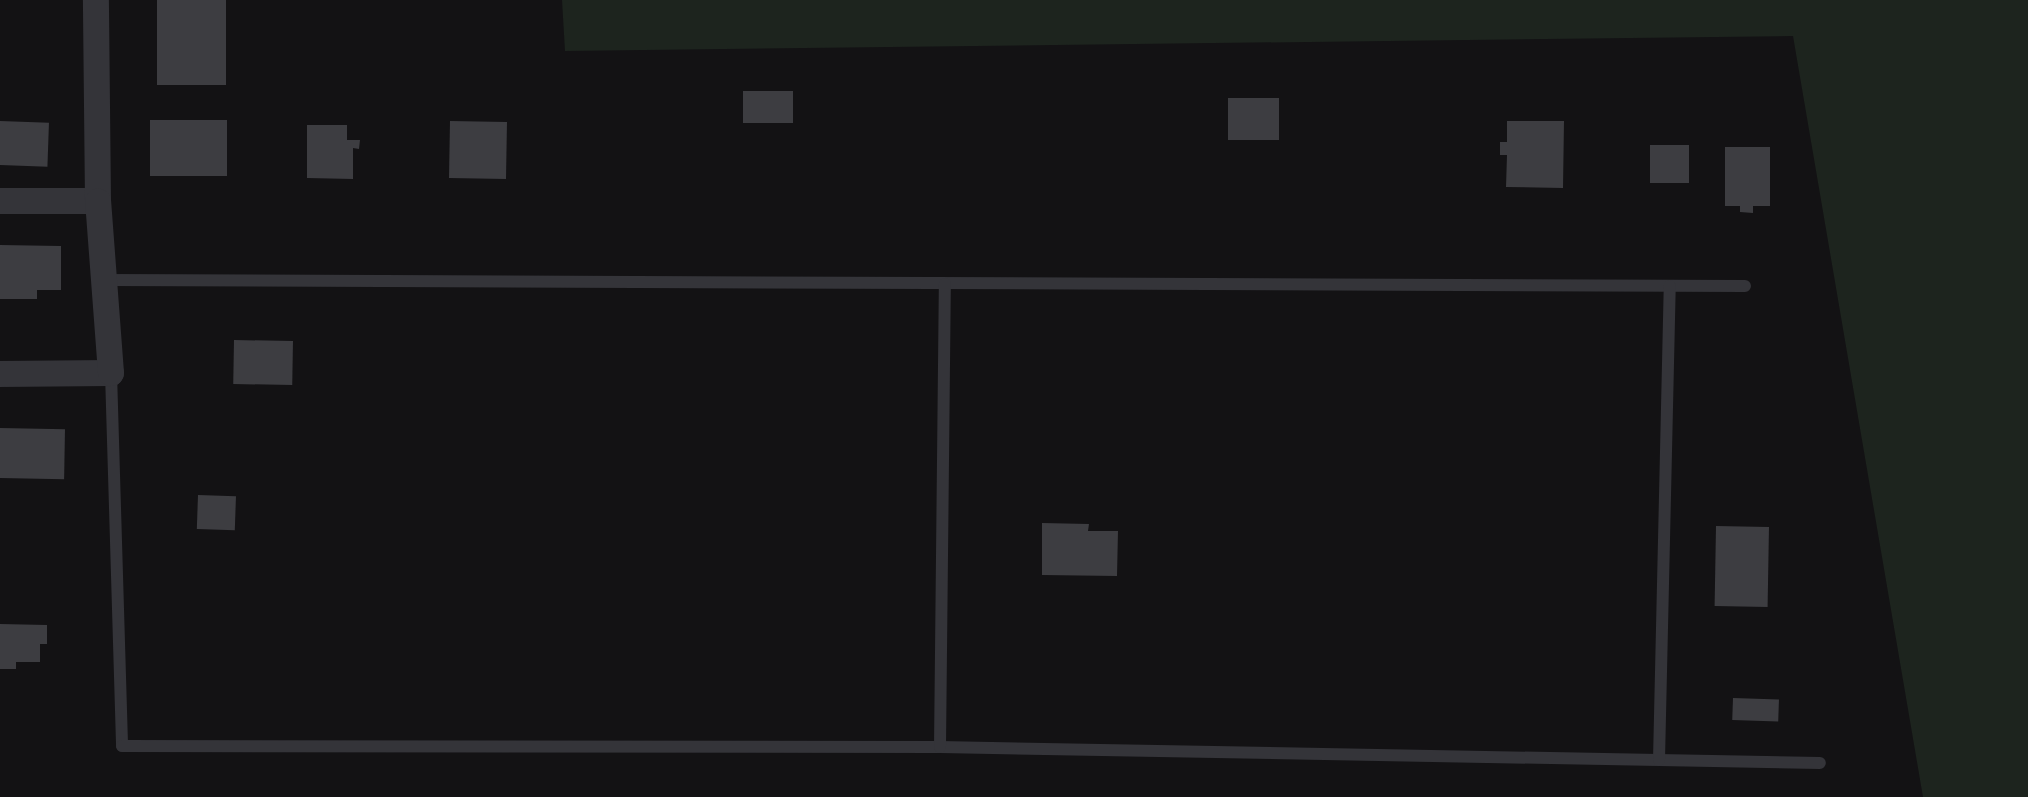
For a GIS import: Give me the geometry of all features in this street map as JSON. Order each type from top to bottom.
[{"type":"street","points":[[0,374],[111,373],[98,201],[96,0]]},
{"type":"street","points":[[0,201],[98,201]]},
{"type":"lane","points":[[104,280],[1746,286]]},
{"type":"lane","points":[[940,747],[945,284]]},
{"type":"lane","points":[[1659,760],[1670,286]]},
{"type":"lane","points":[[111,373],[122,746],[940,747],[1820,763]]},
{"type":"shaded area","points":[[562,0],[2028,0],[2028,797],[1923,797],[1793,36],[565,51]]},
{"type":"building","points":[[157,0],[226,0],[226,85],[157,85]]},
{"type":"building","points":[[743,91],[793,91],[793,123],[743,123]]},
{"type":"building","points":[[1228,98],[1279,98],[1279,140],[1228,140]]},
{"type":"building","points":[[150,120],[227,120],[227,176],[150,176]]},
{"type":"building","points":[[0,121],[49,123],[47,167],[0,165]]},
{"type":"building","points":[[450,121],[507,122],[506,179],[449,178]]},
{"type":"building","points":[[1507,121],[1564,121],[1563,188],[1506,187],[1507,155],[1500,155],[1500,142],[1507,142]]},
{"type":"building","points":[[307,125],[347,125],[347,140],[360,140],[359,149],[353,148],[353,179],[307,178]]},
{"type":"building","points":[[1650,145],[1689,145],[1689,183],[1650,183]]},
{"type":"building","points":[[1725,147],[1770,147],[1770,206],[1753,206],[1753,213],[1740,212],[1740,206],[1725,206]]},
{"type":"building","points":[[0,245],[61,246],[61,290],[37,290],[37,299],[0,299]]},
{"type":"building","points":[[234,340],[293,341],[292,385],[233,384]]},
{"type":"building","points":[[0,428],[65,429],[64,479],[0,478]]},
{"type":"building","points":[[198,495],[236,496],[235,530],[197,529]]},
{"type":"building","points":[[1042,523],[1089,524],[1088,531],[1118,531],[1117,576],[1042,575]]},
{"type":"building","points":[[1716,526],[1769,527],[1768,607],[1715,606]]},
{"type":"building","points":[[0,624],[47,625],[47,644],[40,644],[40,662],[16,662],[16,669],[0,669]]},
{"type":"building","points":[[1733,698],[1779,700],[1778,722],[1732,720]]}]
